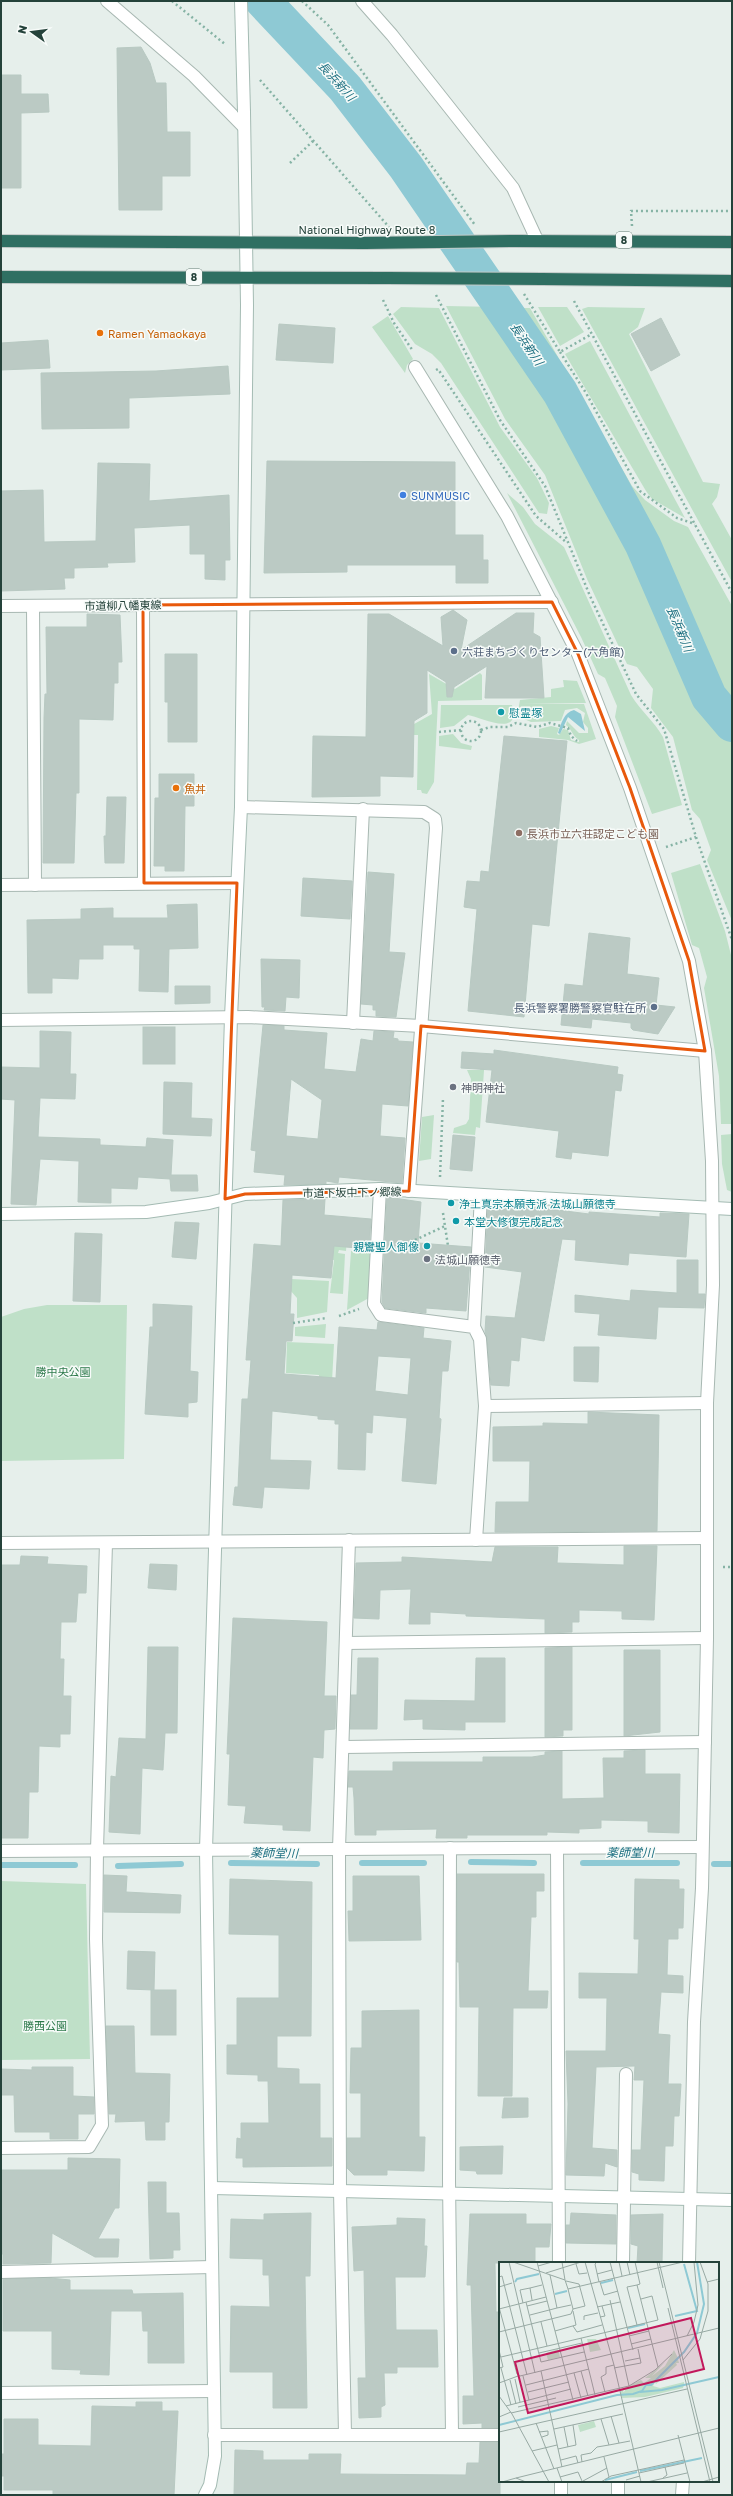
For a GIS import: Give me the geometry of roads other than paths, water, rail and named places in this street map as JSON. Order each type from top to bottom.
[{"type":"highway","name":"National Highway Route 8","points":[[1,242],[245,241],[365,243],[537,240],[732,242]]},
{"type":"highway","name":"8","points":[[1,277],[732,281]]},
{"type":"street","points":[[107,1],[194,76],[244,127]]},
{"type":"street","points":[[205,2495],[210,2485],[215,2456],[206,1850],[214,1542],[231,1017],[241,807],[245,603],[246,278],[241,1]]},
{"type":"street","points":[[362,1],[396,41],[513,188],[537,240]]},
{"type":"street","points":[[415,367],[507,516],[578,654],[630,788],[689,961],[706,1051],[712,1161],[713,1286],[707,1402],[708,1638],[702,1888],[694,2022],[688,2262]]},
{"type":"street","name":"市道柳八幡東線","points":[[1,606],[33,607],[245,603],[552,602]]},
{"type":"street","points":[[143,605],[144,883]]},
{"type":"street","points":[[33,607],[34,885]]},
{"type":"street","points":[[241,807],[363,809],[424,812],[432,816],[436,824],[408,1191]]},
{"type":"street","points":[[353,1023],[363,809]]},
{"type":"street","points":[[1,885],[144,883],[238,884]]},
{"type":"street","points":[[1,1020],[231,1017],[421,1026],[706,1051]]},
{"type":"street","points":[[380,1189],[374,1300],[381,1315],[474,1327]]},
{"type":"street","name":"市道下坂中下ノ郷線","points":[[1,1214],[146,1212],[225,1199],[245,1194],[380,1189],[481,1196],[730,1209]]},
{"type":"street","points":[[476,1540],[485,1406],[480,1339],[474,1327],[481,1196]]},
{"type":"street","points":[[485,1406],[707,1402]]},
{"type":"street","points":[[1,1543],[106,1544],[349,1540],[707,1538]]},
{"type":"street","points":[[345,2434],[340,2191],[339,1849],[344,1747],[349,1540]]},
{"type":"street","points":[[1,2148],[89,2147],[102,2125],[96,1939],[97,1850],[106,1544]]},
{"type":"street","points":[[346,1643],[708,1638]]},
{"type":"street","points":[[344,1747],[705,1742]]},
{"type":"street","points":[[1,1851],[702,1847]]},
{"type":"street","points":[[450,1848],[452,2434]]},
{"type":"street","points":[[558,1848],[558,2262]]},
{"type":"street","points":[[623,2262],[626,2074]]},
{"type":"street","points":[[212,2188],[559,2198],[732,2200]]},
{"type":"street","points":[[1,2272],[212,2267]]},
{"type":"street","points":[[1,2393],[214,2391]]},
{"type":"street","points":[[214,2435],[499,2435]]},
{"type":"street","points":[[561,2482],[561,2495]]},
{"type":"street","points":[[618,2482],[618,2495]]},
{"type":"street","points":[[682,2495],[683,2482]]},
{"type":"water","points":[[574,710],[581,714],[585,731],[568,717],[560,734],[558,733],[565,716]]},
{"type":"waterway","name":"長浜新川","points":[[263,1],[345,88],[406,167],[560,392],[643,545],[709,697],[732,724]]},
{"type":"waterway","name":"薬師堂川","points":[[471,1862],[534,1863]]},
{"type":"waterway","name":"薬師堂川","points":[[231,1863],[317,1864]]},
{"type":"waterway","name":"薬師堂川","points":[[362,1863],[424,1863]]},
{"type":"waterway","name":"薬師堂川","points":[[583,1863],[677,1863]]},
{"type":"waterway","name":"薬師堂川","points":[[118,1866],[181,1864]]},
{"type":"waterway","name":"薬師堂川","points":[[714,1864],[732,1864]]},
{"type":"waterway","name":"薬師堂川","points":[[1,1865],[75,1865]]},
{"type":"place","name":"Ramen Yamaokaya","points":[[100,333]]},
{"type":"place","name":"SUNMUSIC","points":[[403,495]]},
{"type":"place","name":"六荘まちづくりセンター(六角館)","points":[[454,651]]},
{"type":"place","name":"慰霊塚","points":[[501,712]]},
{"type":"place","name":"魚丼","points":[[176,788]]},
{"type":"place","name":"長浜市立六荘認定こども園","points":[[519,833]]},
{"type":"place","name":"長浜警察署勝警察官駐在所","points":[[654,1007]]},
{"type":"place","name":"神明神社","points":[[453,1087]]},
{"type":"place","name":"浄土真宗本願寺派 法城山願徳寺","points":[[451,1203]]},
{"type":"place","name":"本堂大修復完成記念","points":[[456,1221]]},
{"type":"place","name":"親鸞聖人御像","points":[[427,1246]]},
{"type":"place","name":"法城山願徳寺","points":[[427,1259]]},
{"type":"park label","name":"勝中央公園","points":[[63,1371]]},
{"type":"park label","name":"勝西公園","points":[[45,2025]]}]
